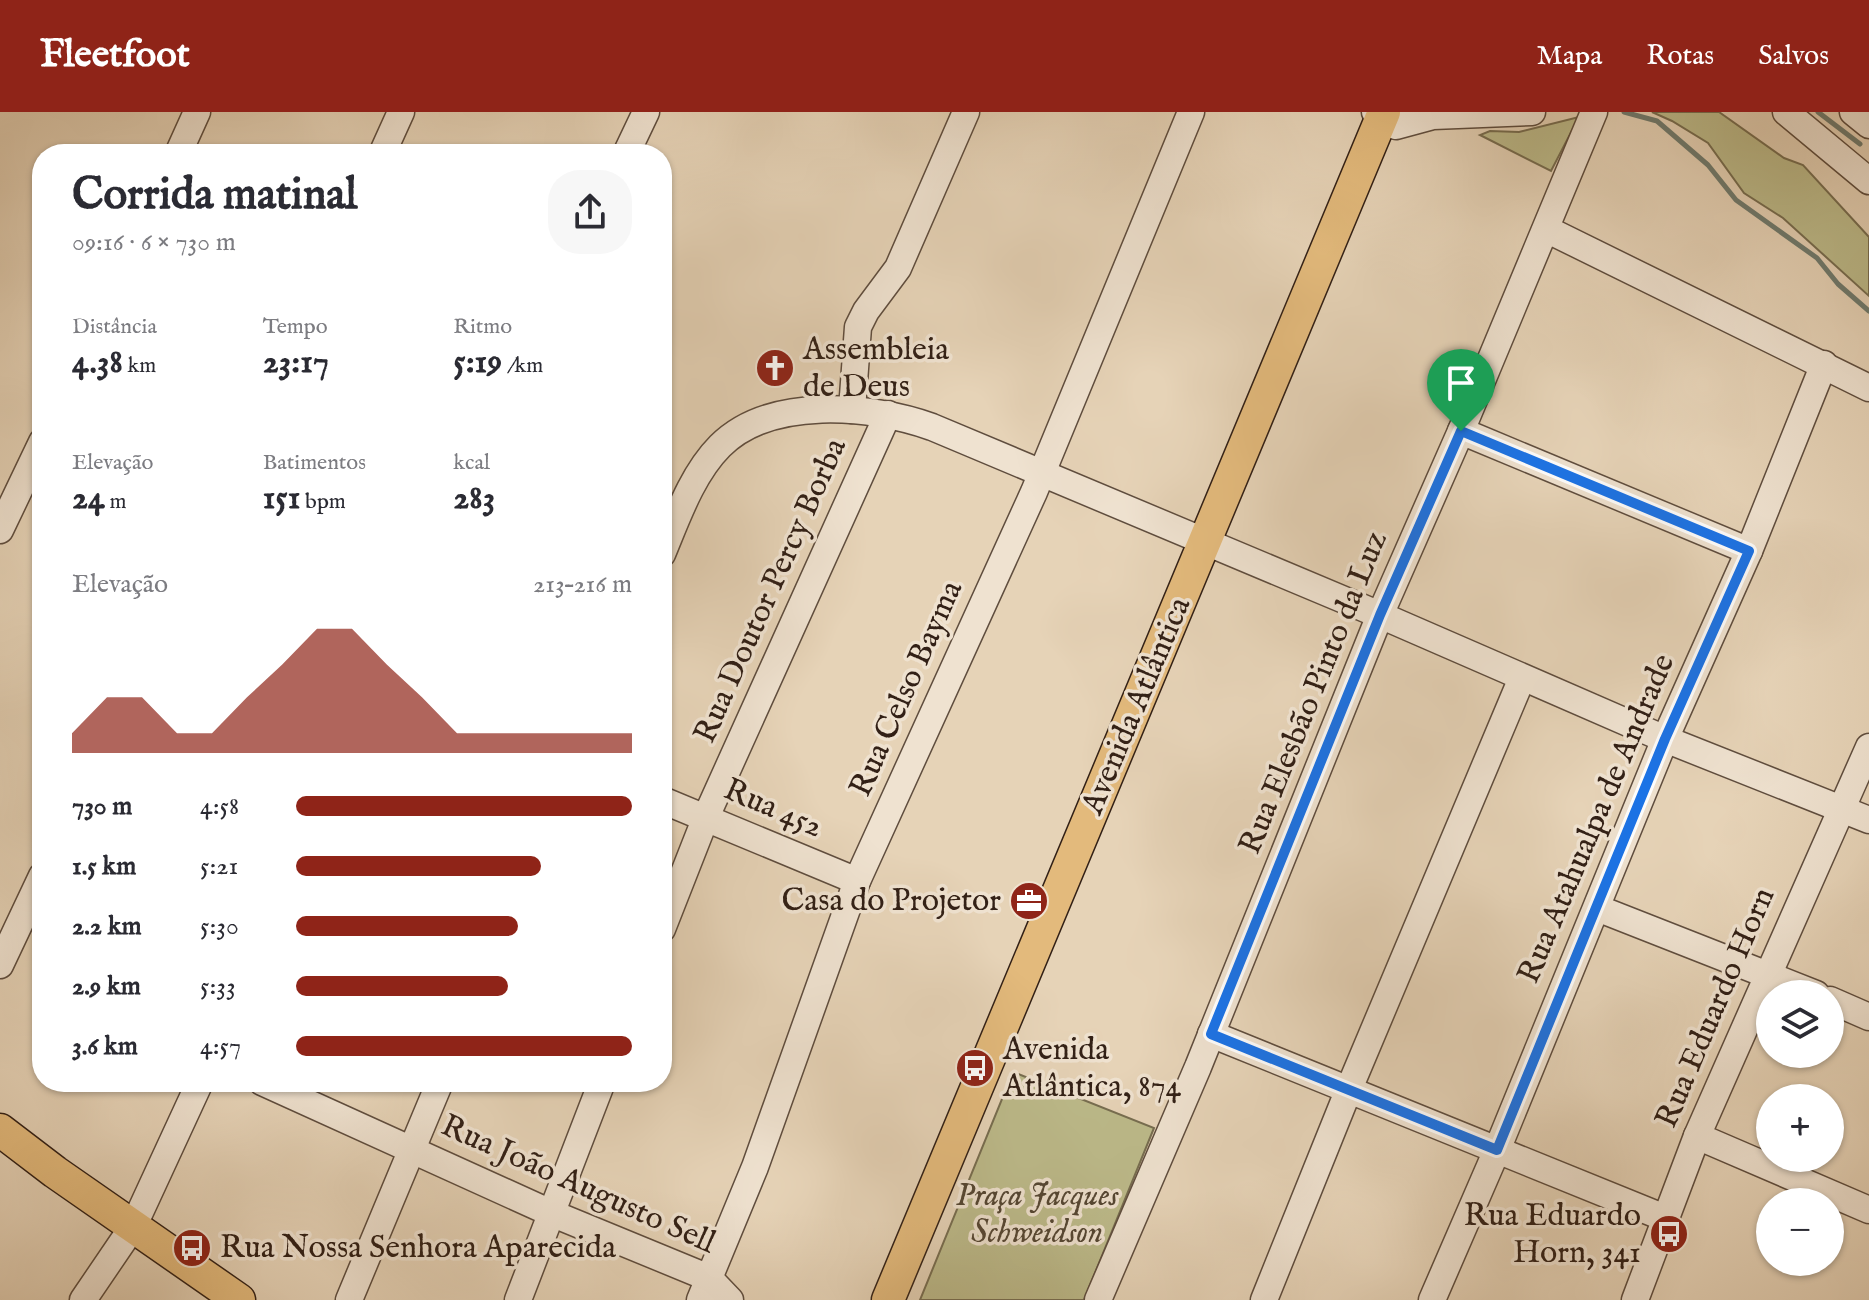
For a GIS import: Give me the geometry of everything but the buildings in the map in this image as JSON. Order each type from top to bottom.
[{"type":"main road","name":"Avenida Atlântica","points":[[908,1300],[1030,985],[1387,117]]},
{"type":"main road","name":"Avenida Atlântica","points":[[888,1300],[1030,985]]},
{"type":"main road","points":[[0,1130],[55,1172],[134,1225],[226,1296]]},
{"type":"street","points":[[183,144],[197,112]]},
{"type":"street","points":[[387,144],[401,112]]},
{"type":"street","points":[[631,144],[646,112]]},
{"type":"street","points":[[852,410],[856,337],[862,319],[898,268],[966,112]]},
{"type":"street","name":"Rua Celso Bayma","points":[[704,1289],[755,1167],[857,881],[1042,473],[1191,112]]},
{"type":"street","points":[[1387,117],[1532,112]]},
{"type":"street","name":"Rua Elesbão Pinto da Luz","points":[[1098,1300],[1211,1034],[1380,615],[1461,431],[1594,112]]},
{"type":"street","points":[[1786,112],[1868,179]]},
{"type":"street","points":[[1853,112],[1869,125]]},
{"type":"street","points":[[1546,229],[1869,388]]},
{"type":"street","name":"Rua Atahualpa de Andrade","points":[[1432,1300],[1497,1150],[1665,739],[1749,551],[1824,364]]},
{"type":"street","points":[[672,532],[699,474],[711,456],[731,437],[760,420],[788,413],[852,410],[888,414],[932,427],[1380,615],[1665,739],[1869,820]]},
{"type":"street","name":"Rua Doutor Percy Borba","points":[[672,904],[706,817],[888,414]]},
{"type":"street","points":[[1461,431],[1749,551]]},
{"type":"street","points":[[0,530],[32,463]]},
{"type":"street","points":[[1264,1300],[1522,678]]},
{"type":"street","name":"Rua Eduardo Horn","points":[[1635,1300],[1697,1136],[1869,747]]},
{"type":"street","name":"Rua 452","points":[[672,804],[857,881]]},
{"type":"street","points":[[0,965],[32,897]]},
{"type":"street","points":[[1597,908],[1783,980]]},
{"type":"street","points":[[1844,1006],[1869,1017]]},
{"type":"street","points":[[1211,1034],[1665,1218]]},
{"type":"street","points":[[83,1300],[134,1225],[195,1092]]},
{"type":"street","name":"Rua João Augusto Sell","points":[[284,1092],[551,1213],[730,1300]]},
{"type":"street","points":[[349,1300],[436,1092]]},
{"type":"street","points":[[518,1300],[598,1092]]},
{"type":"street","points":[[1697,1136],[1869,1210]]},
{"type":"green space","points":[[1652,112],[1719,112],[1784,158],[1803,165],[1869,237],[1869,296],[1783,218],[1744,193],[1708,143]]},
{"type":"green space","points":[[1579,117],[1551,171],[1480,135],[1490,131],[1519,132]]},
{"type":"green space","name":"Praça Jacques Schweidson","points":[[1013,1072],[1154,1128],[1084,1300],[920,1300]]},
{"type":"waterway","points":[[1624,112],[1657,121],[1708,165],[1736,200],[1817,258],[1838,284],[1869,311]]},
{"type":"waterway","points":[[1818,112],[1860,144]]},
{"type":"place","name":"Assembleia de Deus","points":[[775,368]]},
{"type":"place","name":"Casa do Projetor","points":[[1029,901]]},
{"type":"place","name":"Avenida Atlântica, 874","points":[[975,1068]]},
{"type":"place","name":"Rua Eduardo Horn, 341","points":[[1669,1234]]},
{"type":"place","name":"Rua Nossa Senhora Aparecida","points":[[192,1248]]},
{"type":"route","points":[[1461,431],[1749,551],[1665,739],[1497,1150],[1211,1034],[1380,615],[1461,431]]}]
